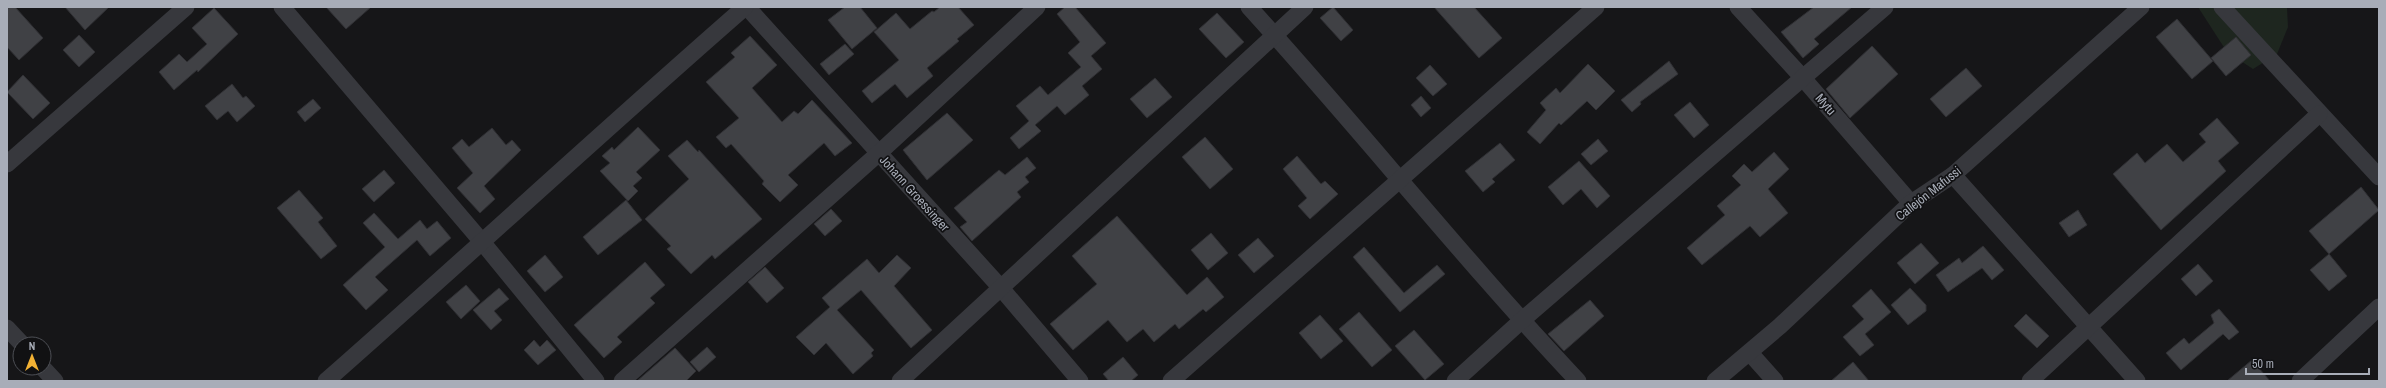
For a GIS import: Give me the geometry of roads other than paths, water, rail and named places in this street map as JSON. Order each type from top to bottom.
[{"type":"street","points":[[7,164],[186,7]]},
{"type":"street","points":[[282,7],[483,243],[596,381]]},
{"type":"street","points":[[326,381],[483,243],[613,122],[746,7]]},
{"type":"street","name":"Johann Groessinger","points":[[746,7],[1001,288],[1080,381]]},
{"type":"street","points":[[622,381],[879,153],[1036,7]]},
{"type":"street","points":[[1249,7],[1401,179],[1521,321],[1578,381]]},
{"type":"street","points":[[900,381],[1305,7]]},
{"type":"street","points":[[1171,381],[1596,7]]},
{"type":"street","name":"Mytu","points":[[1738,7],[1802,77],[1911,204]]},
{"type":"street","points":[[1456,381],[1521,321],[1802,77],[1886,7]]},
{"type":"street","name":"Callejón Mafussi","points":[[1715,381],[1750,353],[1911,204],[1953,174],[2141,7]]},
{"type":"street","points":[[2222,7],[2318,114],[2379,177]]},
{"type":"street","points":[[2030,381],[2318,114]]},
{"type":"street","points":[[1953,174],[2088,328],[2137,381]]},
{"type":"street","points":[[2300,381],[2379,307]]},
{"type":"street","points":[[7,328],[14,336]]},
{"type":"street","points":[[1750,353],[1775,381]]}]
